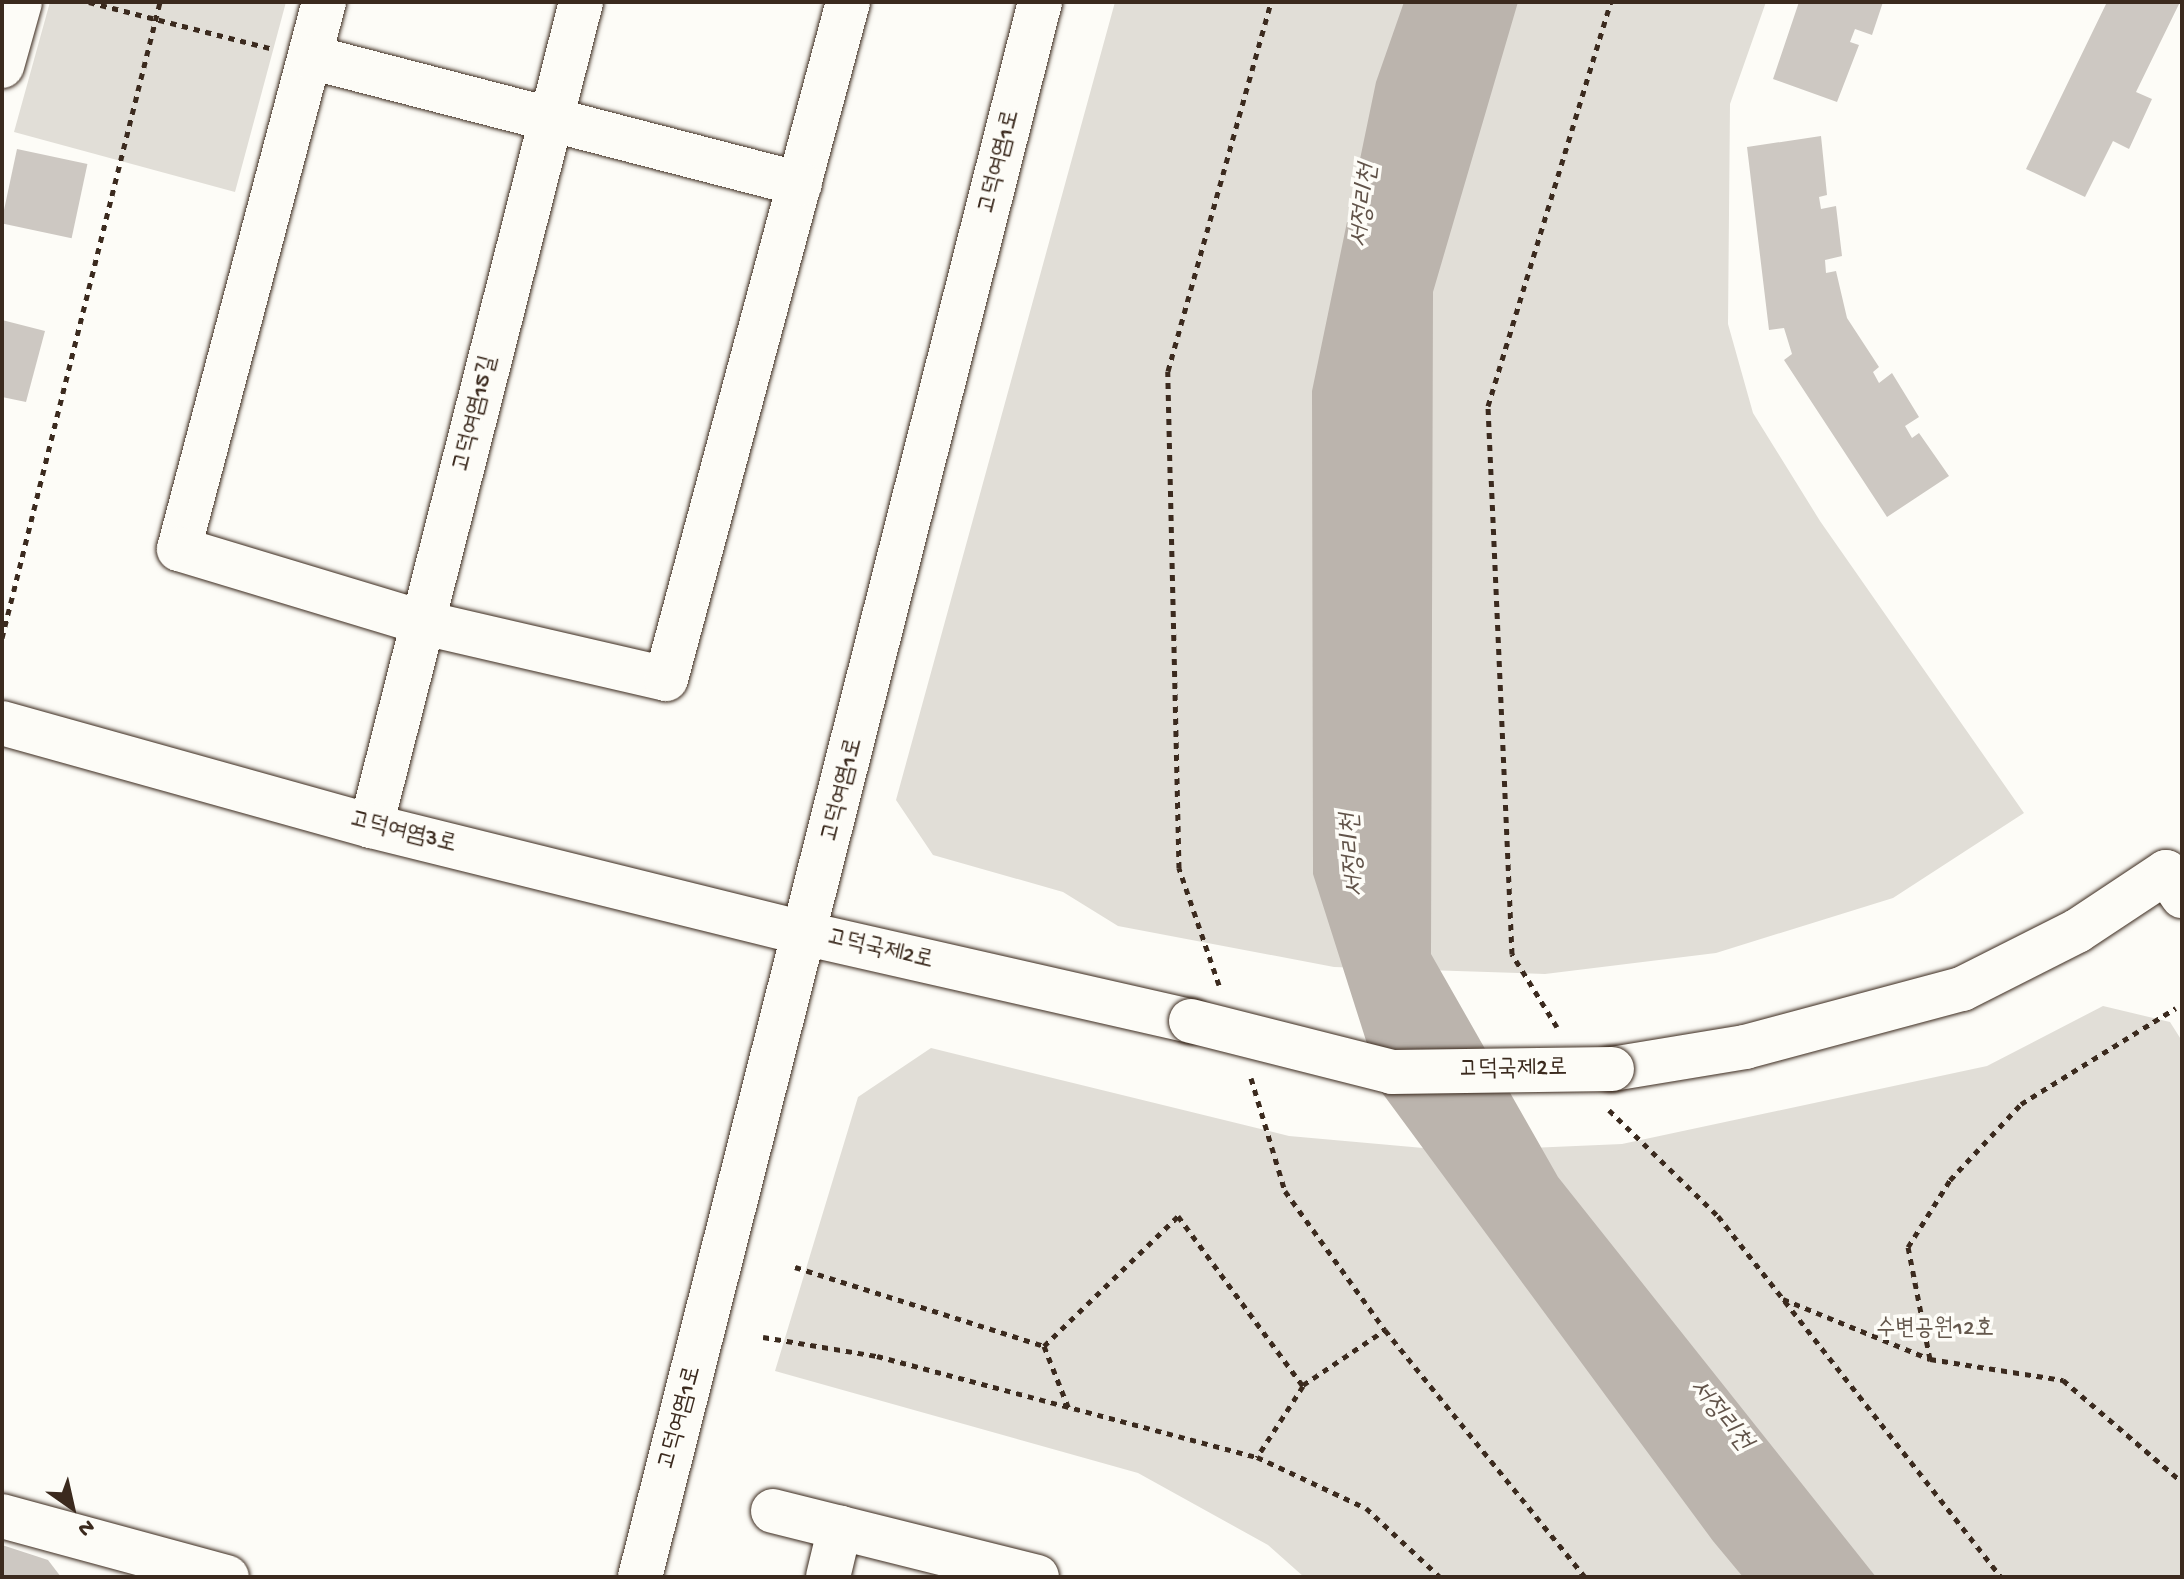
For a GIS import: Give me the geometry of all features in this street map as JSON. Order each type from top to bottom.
[{"type":"street","points":[[2,66],[20,2]]},
{"type":"street","points":[[324,2],[179,549],[424,623],[666,679],[848,2]]},
{"type":"street","name":"고덕여염15길","points":[[371,826],[581,2]]},
{"type":"street","name":"고덕여염1로","points":[[640,1577],[807,934],[1040,2]]},
{"type":"street","points":[[310,57],[800,184]]},
{"type":"street","name":"고덕여염3로","points":[[2,723],[371,826],[807,934]]},
{"type":"street","name":"고덕국제2로","points":[[807,934],[1207,1009],[1392,1072],[1606,1082],[1962,989],[2177,876]]},
{"type":"street","points":[[773,1511],[1037,1577]]},
{"type":"street","points":[[2,1516],[97,1560],[227,1577]]},
{"type":"street","points":[[828,1577],[840,1527]]},
{"type":"path","points":[[89,2],[154,23],[310,57]]},
{"type":"path","points":[[2,638],[160,2]]},
{"type":"path","points":[[1207,1009],[1179,868],[1168,371],[1271,2]]},
{"type":"path","points":[[1560,1031],[1512,954],[1488,406],[1611,2]]},
{"type":"path","points":[[1930,1359],[1908,1247],[1950,1180],[2021,1104],[2176,1008]]},
{"type":"path","points":[[1247,1068],[1285,1191],[1385,1330],[1585,1577]]},
{"type":"path","points":[[1606,1082],[1616,1121],[1718,1216],[2001,1577]]},
{"type":"path","points":[[1044,1346],[1178,1216],[1303,1386]]},
{"type":"path","points":[[795,1267],[1044,1346]]},
{"type":"path","points":[[1782,1298],[1930,1359],[2063,1380],[2182,1482]]},
{"type":"path","points":[[1257,1457],[1303,1386],[1385,1330]]},
{"type":"path","points":[[763,1337],[877,1356],[1257,1457],[1366,1508],[1440,1577]]},
{"type":"path","points":[[1044,1346],[1069,1409]]},
{"type":"green space","points":[[50,2],[286,2],[235,192],[14,132]]},
{"type":"green space","points":[[1115,2],[1766,2],[1730,104],[1728,324],[1753,413],[1820,521],[2024,813],[1893,898],[1716,953],[1545,974],[1334,967],[1118,926],[1063,892],[933,855],[896,800]]},
{"type":"green space","name":"수변공원12호","points":[[2103,1006],[2170,1022],[2182,1041],[2182,1577],[1304,1577],[1268,1545],[1138,1473],[775,1371],[858,1097],[931,1048],[1289,1136],[1457,1151],[1622,1144],[1987,1066]]},
{"type":"water","name":"서정리천","points":[[1404,2],[1518,2],[1433,292],[1431,954],[1558,1177],[1876,1577],[1743,1577],[1713,1541],[1383,1094],[1313,874],[1312,391],[1376,82]]},
{"type":"building","points":[[1799,2],[1883,2],[1872,35],[1855,29],[1850,42],[1859,45],[1837,102],[1773,79]]},
{"type":"building","points":[[2107,2],[2180,2],[2136,92],[2152,99],[2129,149],[2113,141],[2085,197],[2026,169]]},
{"type":"building","points":[[1821,136],[1827,195],[1819,197],[1821,209],[1836,206],[1842,256],[1825,260],[1826,273],[1836,271],[1847,318],[1879,367],[1873,372],[1879,383],[1892,373],[1919,417],[1905,426],[1912,438],[1919,433],[1949,476],[1887,517],[1784,360],[1792,354],[1784,328],[1769,330],[1747,147]]},
{"type":"building","points":[[17,149],[87,164],[72,238],[2,224]]},
{"type":"building","points":[[2,320],[45,331],[26,402],[2,397]]},
{"type":"building","points":[[2,1545],[48,1560],[61,1577],[2,1577]]}]
